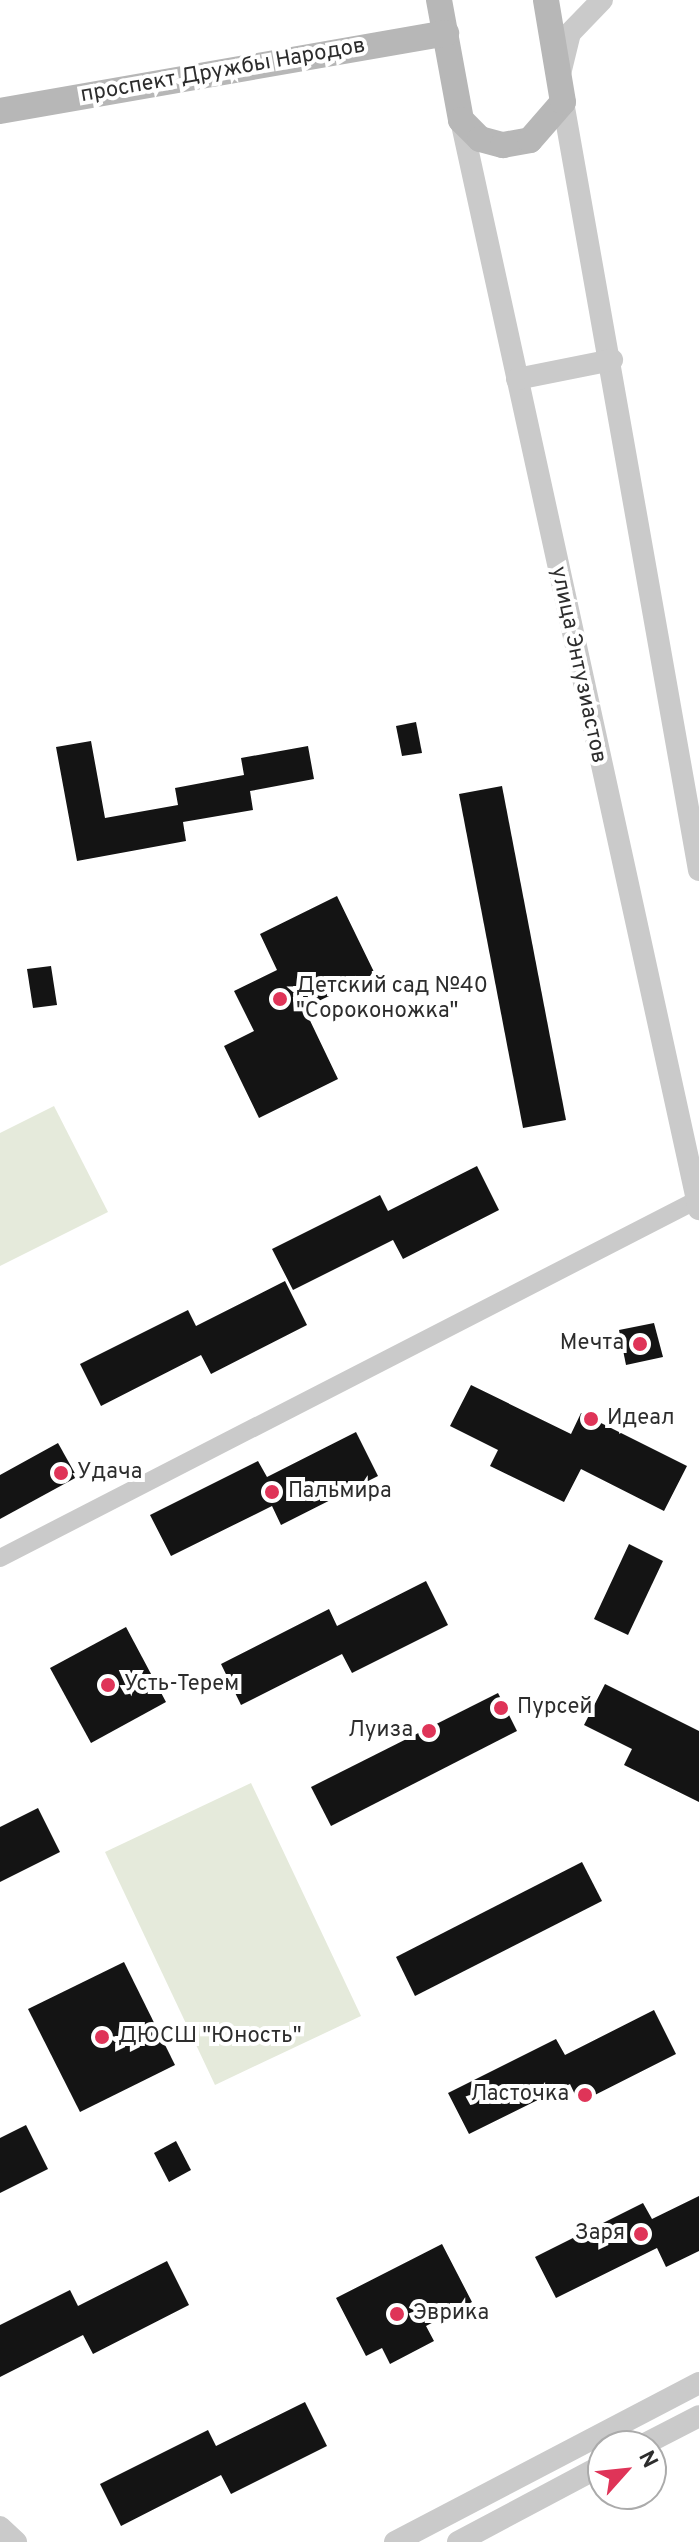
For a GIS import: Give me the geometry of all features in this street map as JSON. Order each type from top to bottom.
[{"type":"main road","points":[[439,0],[461,120],[480,139],[503,145],[530,140],[563,102],[546,0]]},
{"type":"main road","name":"проспект Дружбы Народов","points":[[0,111],[446,33]]},
{"type":"street","points":[[559,75],[570,33],[602,0]]},
{"type":"street","points":[[563,102],[612,360],[699,870]]},
{"type":"street","name":"улица Энтузиастов","points":[[461,120],[698,1204]]},
{"type":"street","points":[[517,379],[612,360]]},
{"type":"street","points":[[0,1558],[698,1204]]},
{"type":"street","points":[[395,2542],[699,2383]]},
{"type":"street","points":[[667,2433],[699,2416]]},
{"type":"street","points":[[458,2542],[587,2473]]},
{"type":"street","points":[[0,2527],[16,2542]]},
{"type":"shaded area","points":[[54,1106],[108,1212],[0,1266],[0,1133]]},
{"type":"shaded area","points":[[251,1783],[361,2016],[215,2085],[105,1852]]},
{"type":"building","points":[[416,722],[422,753],[402,756],[396,726]]},
{"type":"building","points":[[91,741],[105,818],[178,805],[175,788],[244,775],[241,758],[308,746],[314,779],[250,791],[253,810],[183,822],[186,841],[77,861],[56,747]]},
{"type":"building","points":[[502,786],[566,1120],[523,1128],[459,794]]},
{"type":"building","name":"Детский сад №40 \"Сороконожка\"","points":[[337,896],[375,974],[304,1008],[338,1079],[259,1118],[224,1046],[254,1031],[234,991],[277,970],[260,934]]},
{"type":"building","points":[[51,966],[57,1005],[33,1008],[27,969]]},
{"type":"building","points":[[477,1166],[499,1210],[403,1259],[393,1240],[293,1290],[272,1249],[380,1195],[388,1211]]},
{"type":"building","points":[[285,1281],[307,1325],[211,1374],[201,1355],[101,1406],[80,1364],[188,1310],[196,1326]]},
{"type":"building","name":"Мечта","points":[[654,1323],[663,1357],[626,1365],[619,1330]]},
{"type":"building","points":[[471,1385],[571,1434],[581,1413],[687,1466],[664,1511],[581,1469],[564,1502],[490,1466],[498,1450],[450,1426]]},
{"type":"building","name":"Пальмира","points":[[356,1432],[378,1476],[281,1525],[272,1506],[171,1556],[150,1515],[258,1461],[267,1477]]},
{"type":"building","points":[[58,1443],[77,1477],[0,1519],[0,1475]]},
{"type":"building","points":[[629,1544],[663,1561],[628,1635],[594,1619]]},
{"type":"building","points":[[426,1581],[448,1625],[352,1673],[342,1654],[241,1705],[221,1664],[329,1609],[337,1626]]},
{"type":"building","name":"Усть-Терем","points":[[126,1627],[166,1702],[91,1743],[50,1668]]},
{"type":"building","points":[[605,1684],[699,1731],[699,1802],[624,1765],[632,1749],[584,1725]]},
{"type":"building","points":[[498,1693],[517,1731],[331,1826],[311,1787]]},
{"type":"building","points":[[38,1808],[60,1852],[0,1882],[0,1827]]},
{"type":"building","points":[[582,1862],[602,1901],[415,1996],[396,1957]]},
{"type":"building","name":"ДЮСШ \"Юность\"","points":[[124,1962],[175,2065],[80,2112],[28,2009]]},
{"type":"building","points":[[654,2010],[676,2054],[579,2103],[570,2084],[469,2134],[448,2093],[556,2039],[565,2055]]},
{"type":"building","points":[[26,2125],[48,2169],[0,2193],[0,2138]]},
{"type":"building","points":[[176,2141],[191,2170],[169,2182],[154,2153]]},
{"type":"building","name":"Заря","points":[[699,2196],[699,2251],[666,2267],[657,2248],[556,2298],[535,2257],[643,2203],[652,2219]]},
{"type":"building","name":"Эврика","points":[[442,2244],[472,2302],[426,2326],[434,2341],[390,2364],[382,2348],[366,2356],[336,2298]]},
{"type":"building","points":[[167,2261],[189,2305],[93,2354],[83,2335],[0,2377],[0,2325],[70,2290],[78,2306]]},
{"type":"building","points":[[305,2402],[327,2446],[231,2494],[221,2475],[121,2526],[100,2484],[208,2430],[216,2446]]},
{"type":"place","name":"Детский сад №40 \"Сороконожка\"","points":[[280,999]]},
{"type":"place","name":"Мечта","points":[[640,1344]]},
{"type":"place","name":"Идеал","points":[[591,1419]]},
{"type":"place","name":"Удача","points":[[61,1473]]},
{"type":"place","name":"Пальмира","points":[[272,1492]]},
{"type":"place","name":"Усть-Терем","points":[[108,1685]]},
{"type":"place","name":"Пурсей","points":[[501,1708]]},
{"type":"place","name":"Луиза","points":[[429,1731]]},
{"type":"place","name":"ДЮСШ \"Юность\"","points":[[102,2037]]},
{"type":"place","name":"Ласточка","points":[[585,2095]]},
{"type":"place","name":"Заря","points":[[641,2234]]},
{"type":"place","name":"Эврика","points":[[397,2314]]}]
